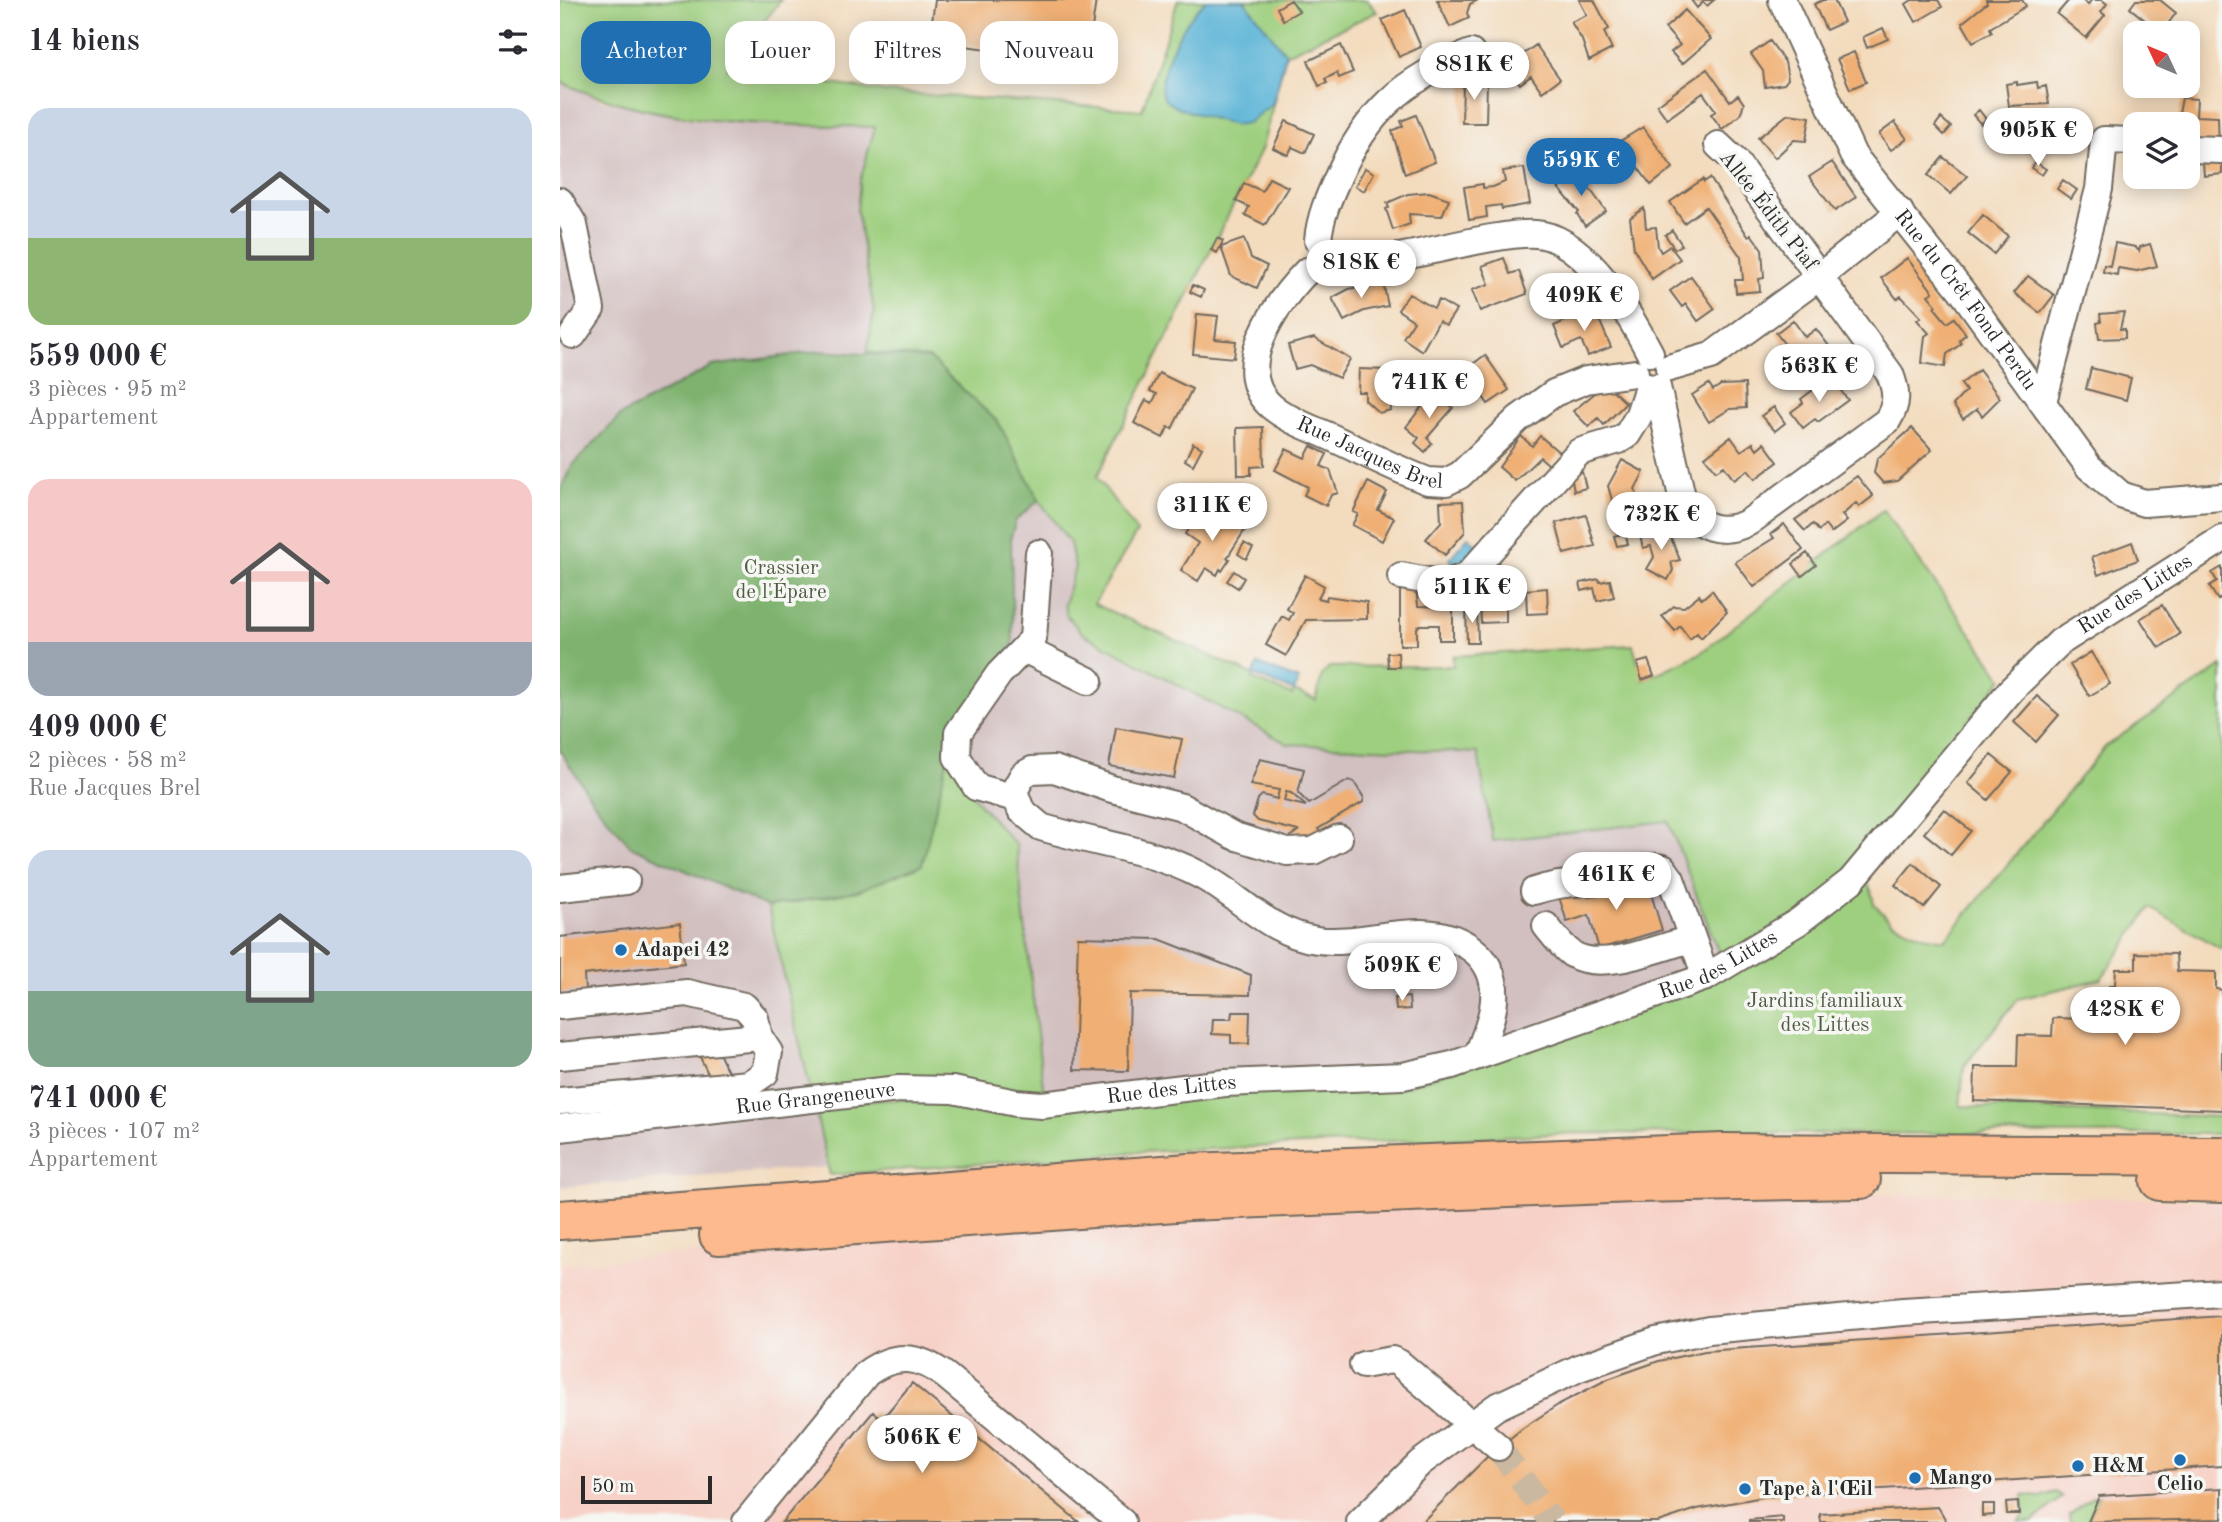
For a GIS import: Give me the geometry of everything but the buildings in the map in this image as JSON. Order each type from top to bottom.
[{"type":"highway","points":[[560,1220],[1189,1173],[1723,1153],[2222,1156]]},
{"type":"highway","points":[[560,1247],[1189,1201],[1564,1186],[1918,1178],[2222,1183]]},
{"type":"street","name":"Rue du Crêt Fond Perdu","points":[[1782,0],[1853,155],[1900,212],[2089,467],[2121,495],[2144,503],[2222,498]]},
{"type":"street","points":[[1471,53],[1444,64],[1401,89],[1372,116],[1348,156],[1327,202],[1326,250],[1366,264],[1525,233],[1553,237],[1565,242],[1586,258],[1652,374],[1683,501],[1689,513],[1701,523],[1718,529],[1733,528],[1749,522],[1887,421],[1895,405],[1897,395],[1890,374],[1819,277]]},
{"type":"street","points":[[2043,402],[2099,189],[2104,140],[2123,141]]},
{"type":"street","name":"Allée Édith Piaf","points":[[1718,145],[1735,161],[1819,277]]},
{"type":"street","points":[[2200,149],[2222,150]]},
{"type":"street","points":[[560,201],[574,225],[591,309],[573,335]]},
{"type":"street","name":"Rue Jacques Brel","points":[[1326,250],[1307,244],[1301,255],[1307,271],[1284,295],[1261,339],[1255,379],[1259,392],[1280,412],[1428,481],[1446,482],[1460,475],[1518,419],[1554,393],[1586,380],[1652,374],[1711,356],[1819,277],[1900,212]]},
{"type":"street","points":[[1401,576],[1445,584],[1467,576],[1578,452],[1619,440],[1627,435],[1638,417],[1652,374]]},
{"type":"street","name":"Rue des Littes","points":[[1069,1101],[1225,1083],[1403,1076],[1477,1056],[1706,977],[1798,922],[1850,881],[2011,690],[2060,642],[2222,539]]},
{"type":"street","points":[[1015,799],[976,787],[957,757],[958,733],[999,674],[1033,639],[1039,553]]},
{"type":"street","points":[[1024,649],[1089,681]]},
{"type":"street","points":[[1339,838],[1313,851],[1287,852],[1234,836],[1182,807],[1112,789],[1054,769],[1041,768],[1023,775],[1016,783],[1015,799],[1028,819],[1041,827],[1196,873],[1268,924],[1290,933],[1318,940],[1435,934],[1472,949],[1484,961],[1495,990],[1488,1031],[1477,1056]]},
{"type":"street","points":[[1534,891],[1565,881],[1601,880],[1649,868],[1663,868],[1671,879],[1706,977]]},
{"type":"street","points":[[560,888],[626,881]]},
{"type":"street","points":[[1546,926],[1562,946],[1586,961],[1604,962],[1691,939]]},
{"type":"street","points":[[560,1006],[687,993],[744,1006],[755,1018],[759,1037],[769,1052],[765,1073],[749,1084],[560,1101]]},
{"type":"street","points":[[560,1056],[759,1037]]},
{"type":"street","name":"Rue Grangeneuve","points":[[560,1128],[899,1089],[953,1090],[1030,1105],[1069,1101]]},
{"type":"street","points":[[1360,1522],[1420,1463],[1496,1407],[1579,1368],[1656,1341],[1709,1329],[1903,1312],[2222,1293]]},
{"type":"street","points":[[746,1522],[867,1373],[891,1359],[908,1358],[928,1364],[947,1376],[1122,1522]]},
{"type":"street","points":[[1363,1365],[1392,1360],[1399,1363],[1498,1447]]},
{"type":"shaded area","points":[[560,82],[603,101],[694,120],[875,127],[860,181],[864,257],[874,312],[867,352],[819,351],[712,366],[571,467],[560,491]]},
{"type":"shaded area","points":[[1039,500],[1058,524],[1074,554],[1075,567],[1069,587],[1073,625],[1099,645],[1288,744],[1478,753],[1493,840],[1669,821],[1719,953],[1734,974],[1518,1049],[1045,1112],[1016,845],[980,805],[948,758],[1013,643],[1011,536],[1016,520]]},
{"type":"shaded area","points":[[560,751],[595,804],[630,846],[768,907],[829,1167],[560,1187]]},
{"type":"shaded area","points":[[1975,1194],[2222,1201],[2222,1522],[560,1522],[560,1264],[838,1240],[1217,1215],[1730,1196]]},
{"type":"green space","name":"Jardins familiaux des Littes","points":[[560,0],[781,0],[765,21],[725,21],[725,84],[831,84],[887,92],[1142,110],[1178,0],[1367,0],[1377,12],[1286,54],[1262,148],[1097,477],[1137,532],[1094,604],[1253,675],[1252,679],[1292,695],[1294,691],[1316,700],[1322,675],[1329,667],[1453,666],[1453,656],[1633,645],[1643,680],[1699,654],[1883,510],[2003,679],[1854,859],[1871,890],[1874,904],[1891,922],[1923,936],[1945,940],[2106,746],[2222,666],[2222,949],[2150,908],[2101,979],[2018,999],[1964,1066],[1960,1106],[2222,1117],[2222,1134],[1581,1133],[1139,1152],[830,1175],[815,1109],[851,1101],[1411,1085],[1733,973],[1719,953],[1668,821],[1493,841],[1478,753],[1288,744],[1083,634],[1067,616],[1064,605],[1075,567],[1070,543],[1039,500],[998,422],[929,358],[867,352],[874,311],[857,211],[860,181],[875,127],[754,123],[676,115],[599,97],[560,82]]},
{"type":"green space","name":"Crassier de l'Épare","points":[[819,351],[929,358],[998,422],[1039,500],[1016,520],[1011,536],[1013,643],[948,758],[922,865],[857,891],[768,907],[630,846],[595,804],[560,751],[560,491],[571,467],[621,415],[712,366]]},
{"type":"green space","points":[[948,758],[980,805],[1016,845],[1044,1096],[811,1092],[768,907],[857,891]]},
{"type":"green space","points":[[2056,1492],[2062,1497],[2032,1522],[2018,1522],[2023,1516],[2023,1495],[2040,1497]]},
{"type":"green space","points":[[2099,1496],[2088,1522],[2070,1522],[2069,1515],[2092,1497]]},
{"type":"water","points":[[1206,0],[1244,0],[1286,54],[1273,103],[1248,123],[1234,125],[1178,108],[1165,100],[1161,90],[1166,66],[1176,41],[1190,18]]},
{"type":"water","points":[[1468,537],[1478,546],[1459,568],[1449,559]]},
{"type":"water","points":[[1258,664],[1299,680],[1294,691],[1253,675]]},
{"type":"tunnel","points":[[1498,1447],[1552,1522]]},
{"type":"place","name":"Adapei 42","points":[[621,950]]},
{"type":"place","name":"Celio","points":[[2180,1460]]},
{"type":"place","name":"H&M","points":[[2078,1466]]},
{"type":"place","name":"Mango","points":[[1915,1478]]},
{"type":"place","name":"Tape à l'Œil","points":[[1745,1489]]}]
